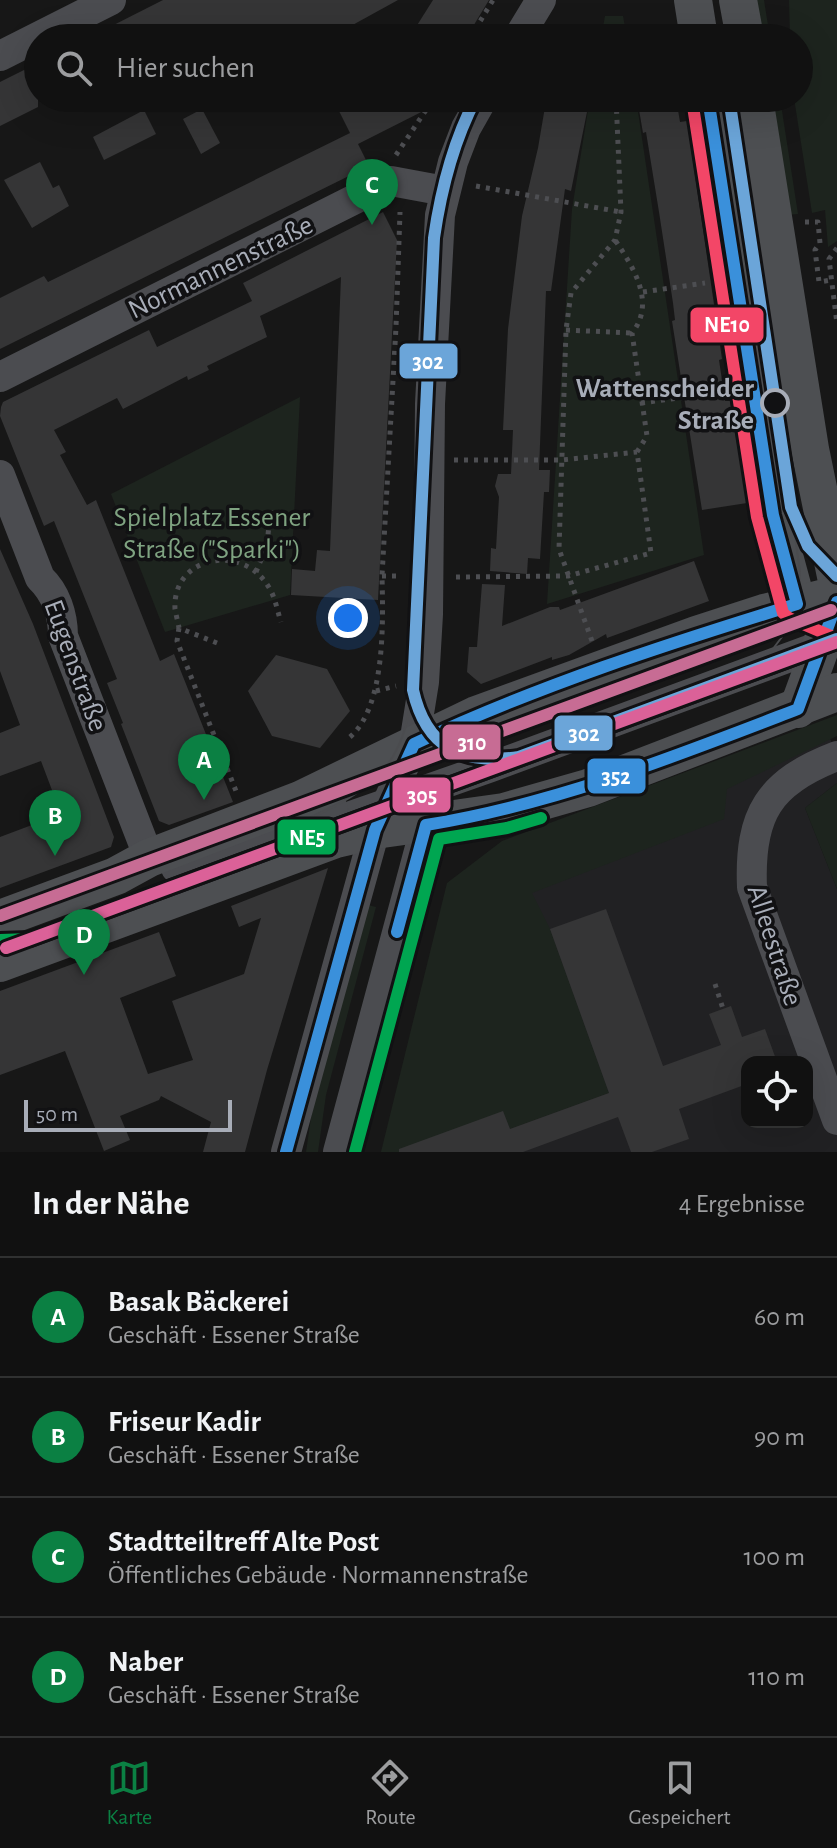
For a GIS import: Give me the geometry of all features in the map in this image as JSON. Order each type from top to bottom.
[{"type":"main road","points":[[693,0],[697,24]]},
{"type":"main road","points":[[738,0],[742,24]]},
{"type":"main road","points":[[710,112],[773,515],[797,604]]},
{"type":"main road","points":[[756,112],[810,449],[837,581]]},
{"type":"main road","points":[[0,963],[336,839],[406,794],[476,715],[696,635],[797,604],[833,622],[798,709]]},
{"type":"main road","points":[[0,922],[116,876],[149,858],[300,800],[406,794],[504,812],[588,788],[837,692]]},
{"type":"street","points":[[526,24],[541,0]]},
{"type":"street","points":[[62,24],[104,2]]},
{"type":"street","points":[[0,56],[24,44]]},
{"type":"street","points":[[338,1152],[406,794],[424,682],[429,577],[430,404],[440,215],[446,186],[466,128],[475,112]]},
{"type":"street","points":[[391,181],[446,186]]},
{"type":"street","name":"Normannenstraße","points":[[0,377],[391,181]]},
{"type":"street","name":"Eugenstraße","points":[[0,475],[40,578],[51,589],[63,621],[63,636],[149,858]]},
{"type":"street","points":[[0,922],[24,924],[491,767],[833,622]]},
{"type":"street","name":"Alleestraße","points":[[837,756],[813,765],[782,785],[764,810],[751,850],[752,887],[837,1120]]},
{"type":"street","points":[[0,946],[406,794]]},
{"type":"street","points":[[286,1152],[406,794]]},
{"type":"path","points":[[478,24],[493,0]]},
{"type":"path","points":[[346,740],[358,730],[376,691],[383,613],[382,576],[400,210],[391,181],[397,151],[424,112]]},
{"type":"path","points":[[602,668],[559,549],[566,330],[571,293],[615,240],[621,212],[617,112]]},
{"type":"path","points":[[446,186],[621,212]]},
{"type":"path","points":[[801,221],[818,222],[820,243],[815,250],[819,282],[831,280]]},
{"type":"path","points":[[382,576],[568,576],[651,553],[637,452],[647,436],[632,333],[642,321],[643,292],[631,263],[615,240]]},
{"type":"path","points":[[837,248],[829,259],[837,324]]},
{"type":"path","points":[[643,292],[734,279]]},
{"type":"path","points":[[566,330],[632,333]]},
{"type":"path","points":[[641,403],[751,388]]},
{"type":"path","points":[[431,461],[562,460],[637,452]]},
{"type":"path","points":[[256,572],[267,545],[271,505]]},
{"type":"path","points":[[247,820],[177,641],[176,598],[182,583],[204,562],[232,559],[256,572],[269,586],[281,622]]},
{"type":"path","points":[[179,628],[217,643]]},
{"type":"path","points":[[715,984],[723,1009]]},
{"type":"shaded area","points":[[830,738],[837,756],[837,783],[805,808],[837,889],[837,1152],[392,1152],[455,917]]},
{"type":"green space","points":[[753,0],[764,0],[768,24],[757,24]]},
{"type":"green space","points":[[789,0],[837,0],[837,241],[828,247],[825,210],[812,213],[796,112],[813,112],[813,24],[790,24]]},
{"type":"green space","points":[[605,16],[623,16],[624,24],[604,24]]},
{"type":"green space","points":[[588,112],[638,112],[704,555],[547,604],[572,209]]},
{"type":"green space","points":[[770,112],[782,112],[798,214],[786,215]]},
{"type":"green space","name":"Spielplatz Essener Straße (\"Sparki\")","points":[[300,397],[290,595],[165,632],[111,494]]},
{"type":"green space","points":[[837,715],[837,736],[727,789],[724,819],[532,893],[550,929],[609,1093],[510,1129],[503,1112],[442,1152],[381,1152],[447,883],[502,841]]},
{"type":"green space","points":[[837,783],[837,889],[805,808]]},
{"type":"green space","points":[[368,905],[376,907],[326,1095],[318,1152],[306,1152],[315,1091]]},
{"type":"building","points":[[163,0],[398,0],[354,24],[116,24]]},
{"type":"building","points":[[433,0],[489,0],[474,24],[418,24]]},
{"type":"building","points":[[24,70],[24,112],[28,112],[0,126],[0,82]]},
{"type":"building","points":[[140,112],[145,112],[156,134],[104,160],[93,137]]},
{"type":"building","points":[[204,112],[220,143],[201,154],[183,119]]},
{"type":"building","points":[[340,112],[421,112],[358,144],[369,166],[0,349],[0,298],[44,276],[48,282],[350,133]]},
{"type":"building","points":[[544,112],[587,112],[571,191],[565,189],[551,291],[546,291],[539,470],[550,470],[549,492],[544,492],[540,559],[528,558],[527,574],[490,571],[491,548],[496,549],[499,497],[495,486],[498,474],[511,474],[513,430],[503,430],[508,329],[522,216]]},
{"type":"building","points":[[639,112],[678,112],[680,122],[687,121],[722,359],[719,360],[725,401],[730,401],[747,503],[702,510],[672,321],[675,320],[673,303],[659,212],[646,132],[643,133]]},
{"type":"building","points":[[40,162],[53,188],[59,185],[69,206],[32,228],[4,180]]},
{"type":"building","points":[[383,212],[397,240],[378,600],[291,595],[292,569],[315,571],[317,550],[330,551],[341,277],[260,316],[267,337],[207,366],[209,370],[188,380],[187,376],[123,409],[117,398],[54,430],[66,452],[60,455],[87,505],[96,500],[160,661],[174,654],[233,802],[169,825],[159,821],[107,683],[117,679],[54,521],[44,526],[0,416],[1,407],[3,402],[149,330],[157,347],[252,301],[243,283]]},
{"type":"building","points":[[0,549],[33,624],[114,837],[111,847],[0,888],[0,837],[61,814],[41,761],[0,776],[0,733],[20,725],[0,671]]},
{"type":"building","points":[[694,561],[709,601],[607,638],[606,634],[569,655],[552,660],[552,657],[481,684],[467,672],[469,647],[477,647],[482,584],[505,585],[502,626],[550,607],[559,607],[560,610]]},
{"type":"building","points":[[276,655],[327,669],[350,711],[320,748],[272,736],[248,691]]},
{"type":"building","points":[[328,868],[245,1152],[203,1152],[211,1122],[161,1096],[159,1100],[120,1116],[130,1140],[104,1151],[65,1051],[0,1075],[0,991],[159,932],[176,976],[120,998],[148,1074],[193,1060],[172,1001],[244,974],[261,918],[239,927],[231,906]]},
{"type":"building","points":[[606,909],[663,1066],[721,1045],[709,1014],[731,1006],[742,1037],[765,1029],[775,1056],[741,1056],[741,1086],[679,1109],[689,1139],[652,1152],[631,1152],[618,1117],[523,1152],[399,1152],[399,1149],[503,1111],[510,1129],[609,1093],[550,929]]},
{"type":"tram line","points":[[566,740],[743,673],[769,654],[788,629],[799,594],[800,572],[791,507]]},
{"type":"tram line","points":[[315,816],[359,791],[388,763],[405,727],[413,677]]},
{"type":"transit line","name":"302","points":[[470,112],[449,166],[434,238],[413,690],[427,726],[437,739],[464,755],[499,759],[519,757],[837,639]]},
{"type":"transit line","name":"NE10","points":[[694,112],[757,517],[783,613],[831,636]]},
{"type":"transit line","name":"352","points":[[286,1152],[375,830],[414,744],[555,685],[797,604],[773,515],[710,112]]},
{"type":"transit line","name":"302","points":[[731,112],[791,507],[808,546],[837,576]]},
{"type":"transit line","name":"352","points":[[397,932],[426,825],[522,805],[615,777],[798,709],[837,602]]},
{"type":"transit line","name":"310","points":[[0,916],[831,610]]},
{"type":"transit line","name":"305","points":[[6,948],[837,642]]},
{"type":"transit line","name":"NE5","points":[[0,940],[30,939],[837,642]]},
{"type":"transit line","name":"NE5","points":[[355,1152],[439,839],[507,828],[541,818]]},
{"type":"place","name":"Stadtteiltreff Alte Post","points":[[372,225]]},
{"type":"place","name":"Wattenscheider Straße","points":[[775,403]]},
{"type":"place","name":"Basak Bäckerei","points":[[204,800]]},
{"type":"place","name":"Friseur Kadir","points":[[55,856]]},
{"type":"place","name":"Naber","points":[[84,975]]}]
